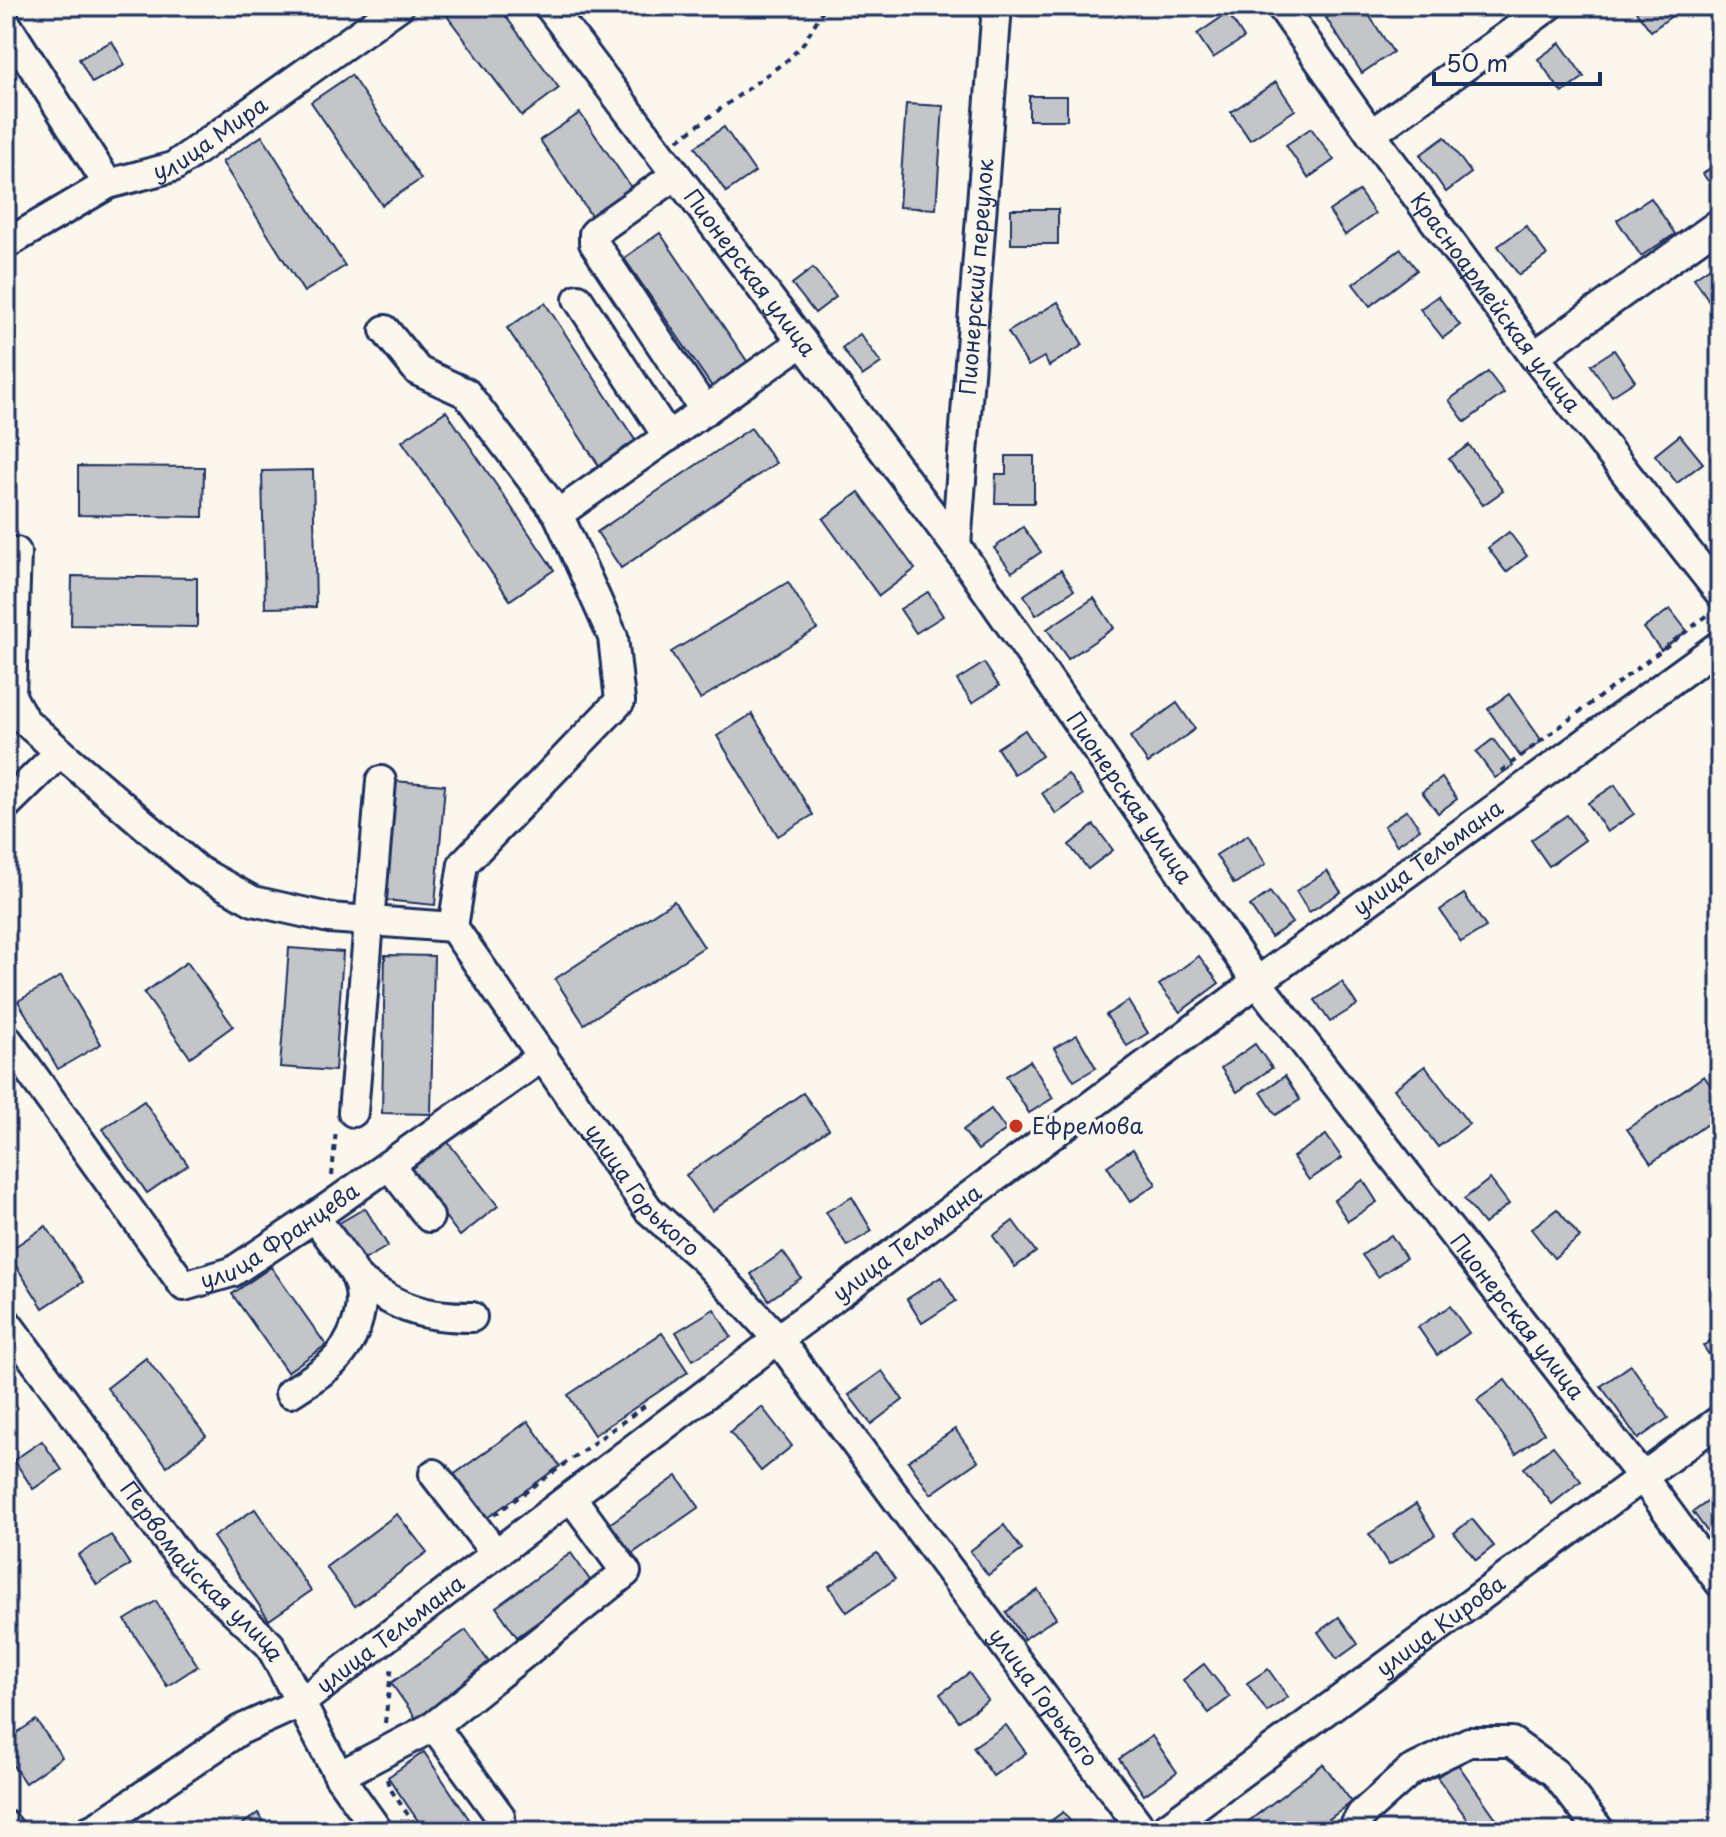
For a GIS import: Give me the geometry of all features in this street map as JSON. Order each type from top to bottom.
[{"type":"street","name":"Пионерская улица","points":[[549,6],[956,546],[1257,982],[1643,1478],[1720,1583]]},
{"type":"street","name":"Пионерский переулок","points":[[956,546],[997,6]]},
{"type":"street","name":"Красноармейская улица","points":[[1281,6],[1534,356],[1720,593]]},
{"type":"street","points":[[1371,134],[1549,6]]},
{"type":"street","name":"улица Мира","points":[[6,244],[108,184],[173,167],[390,8]]},
{"type":"street","points":[[6,24],[108,184]]},
{"type":"street","points":[[676,175],[599,229],[594,234],[594,243],[705,411]]},
{"type":"street","points":[[1534,356],[1720,223]]},
{"type":"street","points":[[578,299],[668,437]]},
{"type":"street","points":[[16,552],[11,696],[24,720],[197,870],[253,901],[329,918],[453,927],[463,864],[620,701],[613,637],[558,514],[466,393],[418,371],[385,330]]},
{"type":"street","points":[[558,514],[802,342]]},
{"type":"street","name":"улица Тельмана","points":[[88,1831],[240,1730],[300,1703],[778,1339],[1257,982],[1720,645]]},
{"type":"street","points":[[6,805],[60,752]]},
{"type":"street","points":[[353,1112],[381,781]]},
{"type":"street","name":"улица Горького","points":[[453,927],[648,1209],[704,1259],[778,1339],[1143,1831]]},
{"type":"street","name":"улица Францева","points":[[6,1038],[184,1286],[232,1272],[543,1056]]},
{"type":"street","points":[[389,1165],[429,1217]]},
{"type":"street","points":[[290,1393],[332,1364],[344,1350],[357,1325],[361,1301],[357,1279],[322,1212]]},
{"type":"street","points":[[357,1279],[388,1300],[417,1312],[472,1317]]},
{"type":"street","name":"Первомайская улица","points":[[6,1322],[183,1562],[270,1645],[339,1776],[378,1831]]},
{"type":"street","name":"улица Кирова","points":[[1162,1831],[1720,1420]]},
{"type":"street","points":[[434,1474],[496,1554]]},
{"type":"street","points":[[339,1776],[434,1726],[626,1572],[571,1497]]},
{"type":"street","points":[[434,1726],[500,1816],[501,1831]]},
{"type":"street","points":[[1352,1831],[1361,1815],[1410,1771],[1469,1742],[1512,1742],[1555,1773],[1600,1831]]},
{"type":"street","points":[[6,1826],[10,1831]]},
{"type":"path","points":[[659,153],[790,58],[805,41],[825,6]]},
{"type":"path","points":[[322,1212],[336,1129],[353,1112]]},
{"type":"building","points":[[461,6],[498,6],[559,88],[522,116],[447,16]]},
{"type":"building","points":[[1345,6],[1363,6],[1393,52],[1362,73],[1326,18]]},
{"type":"building","points":[[1632,6],[1667,6],[1673,15],[1651,31]]},
{"type":"building","points":[[1228,13],[1244,38],[1213,58],[1197,34]]},
{"type":"building","points":[[112,41],[125,65],[92,83],[79,59]]},
{"type":"building","points":[[1560,43],[1584,77],[1562,93],[1538,59]]},
{"type":"building","points":[[351,75],[421,179],[382,205],[311,102]]},
{"type":"building","points":[[1276,82],[1295,110],[1250,140],[1231,112]]},
{"type":"building","points":[[1029,96],[1067,96],[1067,120],[1029,120]]},
{"type":"building","points":[[906,104],[943,106],[936,209],[899,207]]},
{"type":"building","points":[[580,113],[635,193],[594,220],[540,140]]},
{"type":"building","points":[[724,127],[755,172],[726,192],[695,147]]},
{"type":"building","points":[[1311,128],[1334,160],[1308,178],[1286,145]]},
{"type":"building","points":[[262,136],[345,266],[304,292],[222,162]]},
{"type":"building","points":[[1445,137],[1471,173],[1446,192],[1420,155]]},
{"type":"building","points":[[1720,161],[1720,197],[1703,174]]},
{"type":"building","points":[[1359,191],[1375,214],[1345,235],[1329,211]]},
{"type":"building","points":[[1651,198],[1675,234],[1641,256],[1617,220]]},
{"type":"building","points":[[1011,209],[1058,209],[1058,244],[1011,244]]},
{"type":"building","points":[[1526,226],[1547,255],[1519,275],[1498,246]]},
{"type":"building","points":[[660,233],[751,367],[715,391],[624,258]]},
{"type":"building","points":[[1401,249],[1417,270],[1370,306],[1353,284]]},
{"type":"building","points":[[1719,261],[1720,303],[1713,307],[1694,278]]},
{"type":"building","points":[[813,268],[836,297],[815,313],[792,284]]},
{"type":"building","points":[[1438,296],[1460,325],[1443,338],[1420,309]]},
{"type":"building","points":[[1058,302],[1083,345],[1049,366],[1044,357],[1028,366],[1008,332]]},
{"type":"building","points":[[545,303],[637,443],[600,467],[507,328]]},
{"type":"building","points":[[860,334],[881,363],[862,376],[842,348]]},
{"type":"building","points":[[1614,350],[1635,381],[1612,396],[1591,365]]},
{"type":"building","points":[[1488,372],[1504,393],[1465,422],[1449,400]]},
{"type":"building","points":[[446,411],[554,570],[510,600],[402,441]]},
{"type":"building","points":[[751,428],[776,463],[621,568],[597,532]]},
{"type":"building","points":[[1680,435],[1703,463],[1677,483],[1655,455]]},
{"type":"building","points":[[1469,445],[1503,491],[1483,505],[1449,459]]},
{"type":"building","points":[[1006,456],[1034,456],[1034,503],[995,503],[996,474],[1006,474]]},
{"type":"building","points":[[78,466],[204,467],[203,517],[78,515]]},
{"type":"building","points":[[313,470],[316,607],[265,608],[262,471]]},
{"type":"building","points":[[859,492],[915,569],[879,596],[823,519]]},
{"type":"building","points":[[1023,527],[1041,552],[1012,572],[994,548]]},
{"type":"building","points":[[1509,532],[1527,556],[1506,572],[1488,548]]},
{"type":"building","points":[[1061,570],[1074,590],[1036,615],[1024,595]]},
{"type":"building","points":[[72,576],[197,578],[197,627],[71,625]]},
{"type":"building","points":[[788,582],[817,629],[700,699],[671,652]]},
{"type":"building","points":[[928,592],[943,616],[916,633],[900,609]]},
{"type":"building","points":[[1094,598],[1114,628],[1068,659],[1047,629]]},
{"type":"building","points":[[1670,609],[1687,631],[1661,650],[1644,628]]},
{"type":"building","points":[[984,663],[999,686],[972,703],[957,680]]},
{"type":"building","points":[[1509,694],[1542,741],[1520,756],[1488,709]]},
{"type":"building","points":[[1177,703],[1195,729],[1148,763],[1130,737]]},
{"type":"building","points":[[1720,704],[1720,725],[1710,711]]},
{"type":"building","points":[[752,714],[813,815],[778,836],[717,736]]},
{"type":"building","points":[[1025,730],[1042,756],[1014,774],[997,748]]},
{"type":"building","points":[[1493,739],[1513,766],[1495,778],[1476,752]]},
{"type":"building","points":[[1068,774],[1083,795],[1056,814],[1042,793]]},
{"type":"building","points":[[1442,778],[1457,799],[1438,813],[1422,792]]},
{"type":"building","points":[[393,781],[445,785],[435,905],[384,900]]},
{"type":"building","points":[[1615,785],[1634,814],[1607,832],[1588,803]]},
{"type":"building","points":[[1407,810],[1420,829],[1397,845],[1384,826]]},
{"type":"building","points":[[1567,815],[1585,840],[1549,866],[1531,840]]},
{"type":"building","points":[[1094,825],[1113,850],[1088,869],[1069,845]]},
{"type":"building","points":[[1248,835],[1266,864],[1234,884],[1216,855]]},
{"type":"building","points":[[1327,871],[1341,892],[1309,912],[1296,891]]},
{"type":"building","points":[[1270,892],[1292,923],[1271,937],[1250,906]]},
{"type":"building","points":[[1464,894],[1486,927],[1461,942],[1440,910]]},
{"type":"building","points":[[674,901],[704,947],[584,1024],[555,979]]},
{"type":"building","points":[[289,948],[343,952],[335,1071],[280,1067]]},
{"type":"building","points":[[385,955],[434,956],[431,1114],[382,1113]]},
{"type":"building","points":[[1199,956],[1219,983],[1180,1012],[1159,985]]},
{"type":"building","points":[[187,962],[233,1026],[190,1057],[144,993]]},
{"type":"building","points":[[61,976],[101,1044],[58,1069],[18,1001]]},
{"type":"building","points":[[1342,982],[1357,1005],[1330,1022],[1315,1000]]},
{"type":"building","points":[[1128,1001],[1148,1033],[1127,1046],[1106,1015]]},
{"type":"building","points":[[1077,1035],[1096,1068],[1074,1081],[1054,1048]]},
{"type":"building","points":[[1255,1044],[1272,1068],[1237,1092],[1221,1068]]},
{"type":"building","points":[[1030,1061],[1053,1098],[1029,1113],[1006,1076]]},
{"type":"building","points":[[1425,1066],[1469,1124],[1438,1147],[1394,1089]]},
{"type":"building","points":[[1285,1076],[1300,1100],[1276,1115],[1261,1092]]},
{"type":"building","points":[[1704,1076],[1720,1099],[1720,1115],[1651,1163],[1627,1129]]},
{"type":"building","points":[[803,1093],[829,1129],[712,1211],[686,1175]]},
{"type":"building","points":[[144,1101],[188,1165],[147,1193],[103,1129]]},
{"type":"building","points":[[991,1109],[1006,1130],[978,1150],[963,1130]]},
{"type":"building","points":[[440,1132],[498,1206],[460,1236],[403,1161]]},
{"type":"building","points":[[1326,1135],[1342,1158],[1309,1180],[1293,1157]]},
{"type":"building","points":[[1133,1149],[1156,1184],[1130,1202],[1107,1166]]},
{"type":"building","points":[[1490,1179],[1509,1204],[1484,1224],[1464,1199]]},
{"type":"building","points":[[1363,1180],[1377,1202],[1348,1221],[1334,1200]]},
{"type":"building","points":[[852,1197],[872,1231],[847,1246],[826,1212]]},
{"type":"building","points":[[365,1208],[388,1246],[352,1267],[329,1229]]},
{"type":"building","points":[[1557,1209],[1580,1237],[1554,1258],[1531,1229]]},
{"type":"building","points":[[1013,1221],[1036,1252],[1015,1267],[993,1236]]},
{"type":"building","points":[[46,1226],[83,1282],[43,1308],[7,1252]]},
{"type":"building","points":[[1391,1235],[1406,1258],[1378,1277],[1362,1255]]},
{"type":"building","points":[[783,1252],[801,1278],[769,1300],[751,1274]]},
{"type":"building","points":[[271,1267],[326,1345],[287,1372],[232,1294]]},
{"type":"building","points":[[941,1277],[956,1301],[922,1323],[907,1299]]},
{"type":"building","points":[[1450,1306],[1469,1333],[1437,1355],[1418,1327]]},
{"type":"building","points":[[714,1309],[731,1337],[693,1360],[676,1332]]},
{"type":"building","points":[[662,1333],[688,1372],[594,1435],[568,1395]]},
{"type":"building","points":[[1720,1334],[1720,1370],[1703,1346]]},
{"type":"building","points":[[146,1358],[206,1436],[167,1466],[107,1388]]},
{"type":"building","points":[[1631,1365],[1668,1418],[1638,1439],[1601,1386]]},
{"type":"building","points":[[882,1371],[903,1400],[871,1424],[849,1395]]},
{"type":"building","points":[[1505,1380],[1544,1433],[1516,1454],[1477,1400]]},
{"type":"building","points":[[762,1407],[792,1446],[761,1471],[730,1432]]},
{"type":"building","points":[[528,1421],[560,1466],[484,1520],[452,1476]]},
{"type":"building","points":[[955,1429],[978,1461],[931,1494],[908,1461]]},
{"type":"building","points":[[42,1441],[62,1470],[33,1489],[14,1460]]},
{"type":"building","points":[[1553,1446],[1581,1481],[1552,1504],[1524,1468]]},
{"type":"building","points":[[677,1476],[699,1507],[623,1560],[601,1530]]},
{"type":"building","points":[[1720,1493],[1720,1549],[1693,1512]]},
{"type":"building","points":[[1416,1504],[1435,1535],[1389,1565],[1369,1534]]},
{"type":"building","points":[[255,1509],[311,1591],[269,1620],[213,1537]]},
{"type":"building","points":[[397,1514],[427,1552],[355,1606],[326,1567]]},
{"type":"building","points":[[1472,1519],[1494,1546],[1476,1560],[1454,1533]]},
{"type":"building","points":[[1004,1525],[1022,1550],[988,1575],[970,1551]]},
{"type":"building","points":[[111,1535],[130,1565],[97,1585],[78,1555]]},
{"type":"building","points":[[571,1553],[592,1583],[517,1637],[496,1607]]},
{"type":"building","points":[[877,1553],[895,1579],[847,1612],[829,1586]]},
{"type":"building","points":[[1038,1590],[1056,1618],[1024,1639],[1006,1612]]},
{"type":"building","points":[[156,1601],[198,1666],[167,1686],[125,1620]]},
{"type":"building","points":[[1339,1617],[1358,1644],[1337,1659],[1318,1632]]},
{"type":"building","points":[[466,1630],[493,1668],[418,1721],[391,1683]]},
{"type":"building","points":[[1204,1664],[1230,1697],[1209,1713],[1183,1680]]},
{"type":"building","points":[[1268,1669],[1288,1697],[1267,1712],[1247,1683]]},
{"type":"building","points":[[969,1673],[988,1700],[959,1721],[940,1694]]},
{"type":"building","points":[[36,1720],[62,1757],[25,1783],[6,1755],[6,1740]]},
{"type":"building","points":[[1006,1725],[1026,1753],[993,1776],[973,1747]]},
{"type":"building","points":[[1152,1736],[1177,1772],[1144,1795],[1119,1759]]},
{"type":"building","points":[[424,1752],[477,1831],[425,1831],[388,1777]]},
{"type":"building","points":[[1457,1763],[1505,1831],[1476,1831],[1437,1777]]},
{"type":"building","points":[[1323,1764],[1352,1802],[1313,1831],[1236,1831]]},
{"type":"building","points":[[1063,1812],[1078,1831],[1037,1831]]},
{"type":"building","points":[[258,1813],[271,1831],[233,1831]]},
{"type":"place","name":"Ефремова","points":[[1016,1126]]}]
